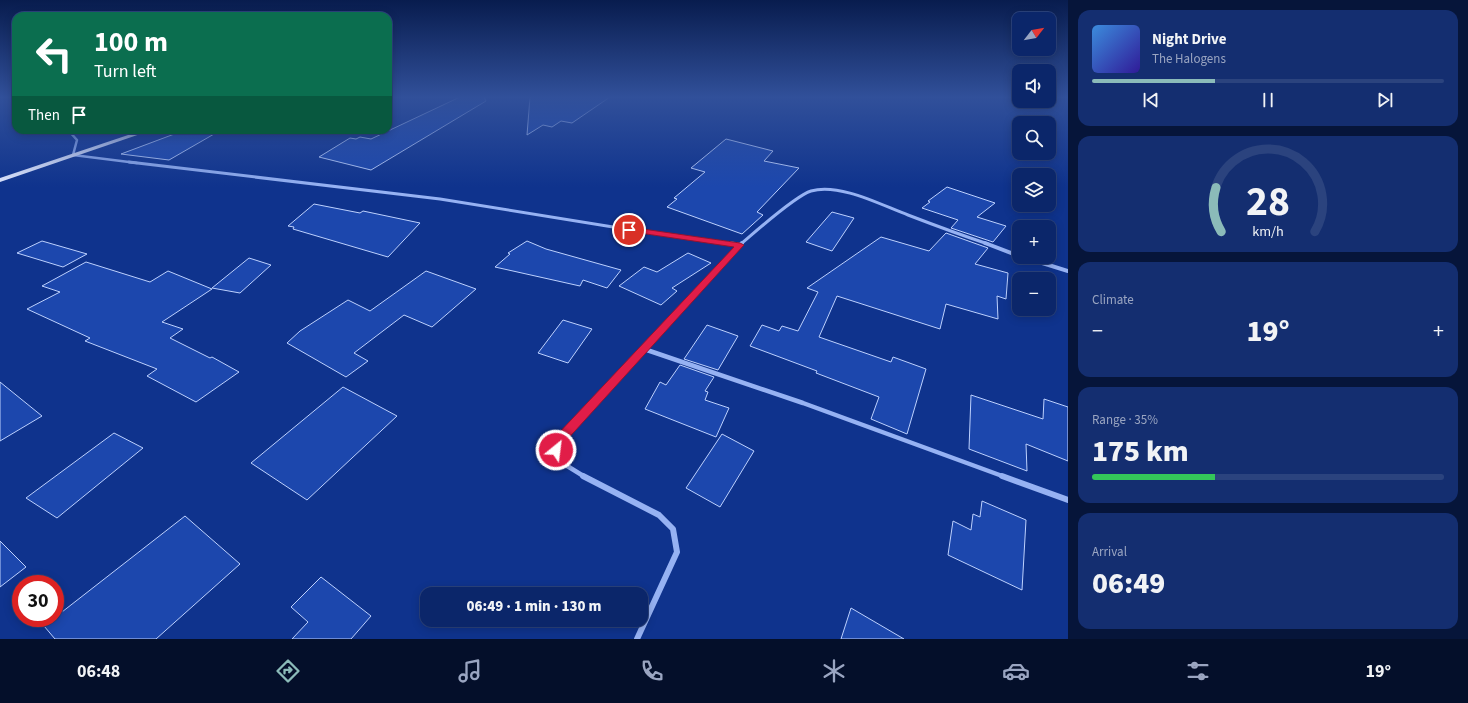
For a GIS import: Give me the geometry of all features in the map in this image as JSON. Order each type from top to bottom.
[{"type":"main road","points":[[0,180],[137,134]]},
{"type":"street","points":[[72,134],[77,140],[74,155],[440,199],[644,232],[740,245]]},
{"type":"street","points":[[637,639],[677,552],[673,529],[659,515],[564,464],[556,450],[560,440],[740,245],[767,221],[807,193],[835,190],[854,195],[1012,253]]},
{"type":"street","points":[[1046,264],[1068,271]]},
{"type":"street","points":[[644,349],[803,403],[1068,500]]},
{"type":"building","points":[[397,127],[443,127],[371,170],[319,157],[350,138],[356,139],[360,137],[371,139],[382,134],[392,134],[392,129]]},
{"type":"building","points":[[528,127],[540,127],[527,135]]},
{"type":"building","points":[[174,134],[214,134],[169,160],[121,154]]},
{"type":"building","points":[[726,139],[773,151],[764,161],[799,168],[757,212],[763,215],[742,234],[667,207],[677,199],[674,198],[705,172],[691,168]]},
{"type":"building","points":[[947,187],[995,203],[977,217],[1006,226],[993,242],[951,228],[958,220],[922,208],[930,202],[928,201]]},
{"type":"building","points":[[314,204],[360,213],[363,211],[420,223],[388,257],[293,229],[294,227],[288,226]]},
{"type":"building","points":[[832,212],[854,218],[832,251],[806,242]]},
{"type":"building","points":[[946,233],[988,248],[975,264],[1008,273],[1006,299],[997,296],[998,319],[946,304],[940,329],[837,296],[819,337],[891,362],[893,357],[926,369],[907,434],[871,419],[879,397],[816,373],[817,371],[750,346],[762,325],[779,331],[782,326],[798,331],[818,292],[807,288],[881,237],[929,251]]},
{"type":"building","points":[[42,241],[87,254],[63,267],[17,253]]},
{"type":"building","points":[[527,241],[546,249],[621,270],[607,288],[583,280],[580,286],[495,267],[510,254],[508,253]]},
{"type":"building","points":[[688,253],[711,263],[672,288],[677,291],[661,305],[619,286],[644,267],[657,272]]},
{"type":"building","points":[[249,258],[271,265],[240,293],[212,288]]},
{"type":"building","points":[[86,262],[150,282],[168,271],[212,289],[162,322],[183,329],[170,338],[210,358],[212,357],[239,372],[196,402],[147,376],[157,369],[85,341],[90,338],[27,309],[60,292],[42,286]]},
{"type":"building","points":[[426,271],[476,289],[432,327],[404,315],[354,353],[368,361],[346,377],[287,343],[300,331],[348,300],[370,311]]},
{"type":"building","points":[[563,320],[592,329],[568,363],[538,353]]},
{"type":"building","points":[[707,325],[738,336],[718,370],[684,359]]},
{"type":"building","points":[[680,365],[714,377],[705,391],[708,392],[705,400],[729,408],[716,437],[645,409],[660,382],[666,385]]},
{"type":"building","points":[[0,382],[42,416],[0,441]]},
{"type":"building","points":[[343,387],[397,416],[307,500],[251,463]]},
{"type":"building","points":[[971,395],[1043,419],[1044,399],[1068,407],[1068,461],[1026,444],[1027,471],[969,449]]},
{"type":"building","points":[[114,433],[143,448],[57,518],[26,498]]},
{"type":"building","points":[[722,434],[754,451],[720,507],[686,488]]},
{"type":"building","points":[[982,501],[1026,520],[1022,590],[948,555],[953,521],[971,530],[973,514],[980,517]]},
{"type":"building","points":[[185,516],[240,564],[156,639],[55,639],[45,627],[64,627],[64,610]]},
{"type":"building","points":[[0,541],[26,567],[16,575],[12,575],[12,578],[0,587]]},
{"type":"building","points":[[321,577],[371,616],[351,639],[292,639],[308,622],[291,607]]},
{"type":"building","points":[[851,608],[904,639],[841,639]]},
{"type":"route","points":[[556,450],[560,440],[740,245],[629,230]]}]
